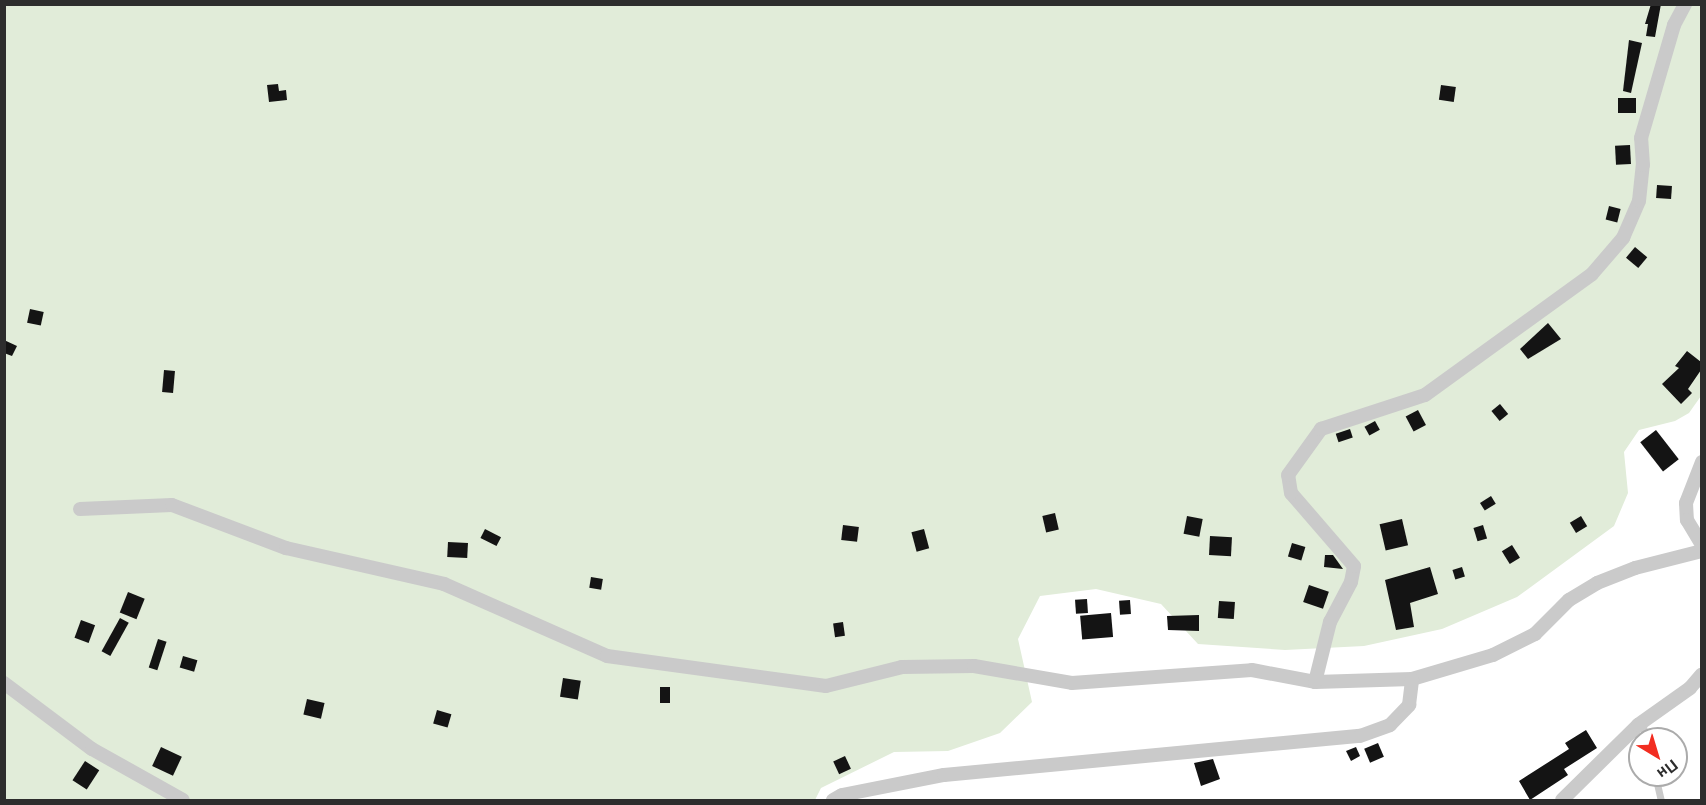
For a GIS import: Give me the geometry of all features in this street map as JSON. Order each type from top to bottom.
[{"type":"street","points":[[1315,682],[1330,622],[1351,582],[1354,566],[1291,493],[1286,484],[1288,475],[1321,429],[1425,395],[1592,274],[1623,238],[1639,201],[1643,165],[1641,138],[1674,25],[1685,4]]},
{"type":"street","points":[[1701,462],[1686,503],[1687,520],[1701,545]]},
{"type":"street","points":[[80,509],[99,511],[172,505],[286,549],[444,584],[588,650],[618,658],[826,686],[902,667],[950,666],[974,666],[1072,683],[1252,670],[1315,682],[1412,679],[1504,650],[1535,634],[1569,600],[1597,583],[1635,568],[1701,551]]},
{"type":"street","points":[[1562,801],[1642,722],[1690,688],[1701,674]]},
{"type":"street","points":[[833,801],[842,795],[944,775],[1360,736],[1390,725],[1409,705],[1412,679]]},
{"type":"street","points":[[4,683],[92,749],[183,801]]},
{"type":"lane","points":[[1642,722],[1643,727]]},
{"type":"green space","points":[[5,5],[1701,5],[1701,396],[1689,413],[1675,421],[1639,430],[1624,452],[1628,493],[1614,526],[1517,597],[1442,629],[1364,646],[1285,650],[1198,644],[1161,604],[1096,589],[1040,596],[1018,639],[1032,702],[1000,733],[948,751],[894,752],[821,788],[815,800],[5,800]]},
{"type":"building","points":[[1651,4],[1661,4],[1655,37],[1646,36],[1648,24],[1645,24]]},
{"type":"building","points":[[1629,40],[1642,43],[1631,93],[1623,91]]},
{"type":"building","points":[[278,84],[279,91],[286,90],[287,100],[269,102],[267,85]]},
{"type":"building","points":[[1441,85],[1456,87],[1454,102],[1439,100]]},
{"type":"building","points":[[1618,98],[1636,98],[1636,113],[1618,113]]},
{"type":"building","points":[[1630,145],[1631,164],[1616,165],[1615,146]]},
{"type":"building","points":[[1657,185],[1672,186],[1671,199],[1656,198]]},
{"type":"building","points":[[1609,206],[1621,209],[1617,222],[1606,220]]},
{"type":"building","points":[[1635,247],[1647,257],[1638,268],[1626,258]]},
{"type":"building","points":[[30,309],[44,312],[41,326],[27,323]]},
{"type":"building","points":[[1548,323],[1561,339],[1528,359],[1520,349]]},
{"type":"building","points":[[4,340],[17,346],[12,356],[4,353]]},
{"type":"building","points":[[1687,351],[1701,362],[1701,370],[1688,389],[1692,393],[1681,404],[1662,384],[1679,368],[1675,366]]},
{"type":"building","points":[[164,370],[175,371],[173,393],[162,392]]},
{"type":"building","points":[[1500,404],[1508,414],[1500,421],[1491,411]]},
{"type":"building","points":[[1418,410],[1426,425],[1414,432],[1406,417]]},
{"type":"building","points":[[1375,421],[1380,430],[1369,436],[1365,427]]},
{"type":"building","points":[[1350,429],[1353,438],[1339,442],[1336,434]]},
{"type":"building","points":[[1656,430],[1679,459],[1663,471],[1640,442]]},
{"type":"building","points":[[1491,496],[1496,504],[1485,511],[1480,503]]},
{"type":"building","points":[[1055,513],[1059,530],[1046,532],[1042,516]]},
{"type":"building","points":[[1187,516],[1203,519],[1199,537],[1184,534]]},
{"type":"building","points":[[1581,516],[1587,526],[1576,533],[1570,523]]},
{"type":"building","points":[[1402,519],[1408,545],[1386,550],[1380,524]]},
{"type":"building","points":[[843,525],[859,527],[857,542],[841,540]]},
{"type":"building","points":[[1483,525],[1487,538],[1478,541],[1473,528]]},
{"type":"building","points":[[485,529],[501,537],[496,546],[480,538]]},
{"type":"building","points":[[924,529],[929,548],[917,552],[911,532]]},
{"type":"building","points":[[1210,536],[1232,537],[1231,556],[1209,555]]},
{"type":"building","points":[[448,542],[468,543],[467,558],[447,557]]},
{"type":"building","points":[[1292,543],[1305,547],[1301,560],[1288,556]]},
{"type":"building","points":[[1512,545],[1520,558],[1510,564],[1502,551]]},
{"type":"building","points":[[1325,555],[1333,555],[1343,569],[1324,567]]},
{"type":"building","points":[[1430,567],[1438,594],[1410,603],[1414,627],[1396,630],[1385,580]]},
{"type":"building","points":[[1462,567],[1465,577],[1455,579],[1452,570]]},
{"type":"building","points":[[591,577],[603,579],[601,590],[589,588]]},
{"type":"building","points":[[1309,585],[1329,592],[1323,609],[1303,602]]},
{"type":"building","points":[[128,592],[145,599],[136,619],[120,612]]},
{"type":"building","points":[[1087,599],[1088,613],[1076,614],[1075,600]]},
{"type":"building","points":[[1130,600],[1131,614],[1120,615],[1119,601]]},
{"type":"building","points":[[1219,601],[1235,602],[1234,619],[1218,618]]},
{"type":"building","points":[[1111,613],[1113,637],[1082,640],[1080,616]]},
{"type":"building","points":[[1199,615],[1199,631],[1168,630],[1167,616]]},
{"type":"building","points":[[120,618],[129,623],[110,656],[102,651]]},
{"type":"building","points":[[81,620],[95,625],[89,643],[75,638]]},
{"type":"building","points":[[843,622],[845,636],[835,637],[833,623]]},
{"type":"building","points":[[158,639],[167,642],[157,670],[149,668]]},
{"type":"building","points":[[183,656],[197,660],[194,672],[180,668]]},
{"type":"building","points":[[563,678],[581,681],[578,700],[560,697]]},
{"type":"building","points":[[660,687],[670,687],[670,703],[660,703]]},
{"type":"building","points":[[307,699],[325,703],[321,719],[303,715]]},
{"type":"building","points":[[437,710],[451,714],[448,728],[433,723]]},
{"type":"building","points":[[1586,730],[1597,748],[1564,769],[1568,775],[1530,800],[1519,781],[1569,749],[1565,743]]},
{"type":"building","points":[[1378,743],[1384,757],[1370,763],[1364,749]]},
{"type":"building","points":[[161,747],[182,757],[173,776],[152,766]]},
{"type":"building","points":[[1356,747],[1360,756],[1351,761],[1346,751]]},
{"type":"building","points":[[845,756],[851,769],[839,774],[833,761]]},
{"type":"building","points":[[1213,759],[1220,779],[1201,786],[1194,763]]},
{"type":"building","points":[[85,761],[99,770],[87,790],[72,780]]}]
